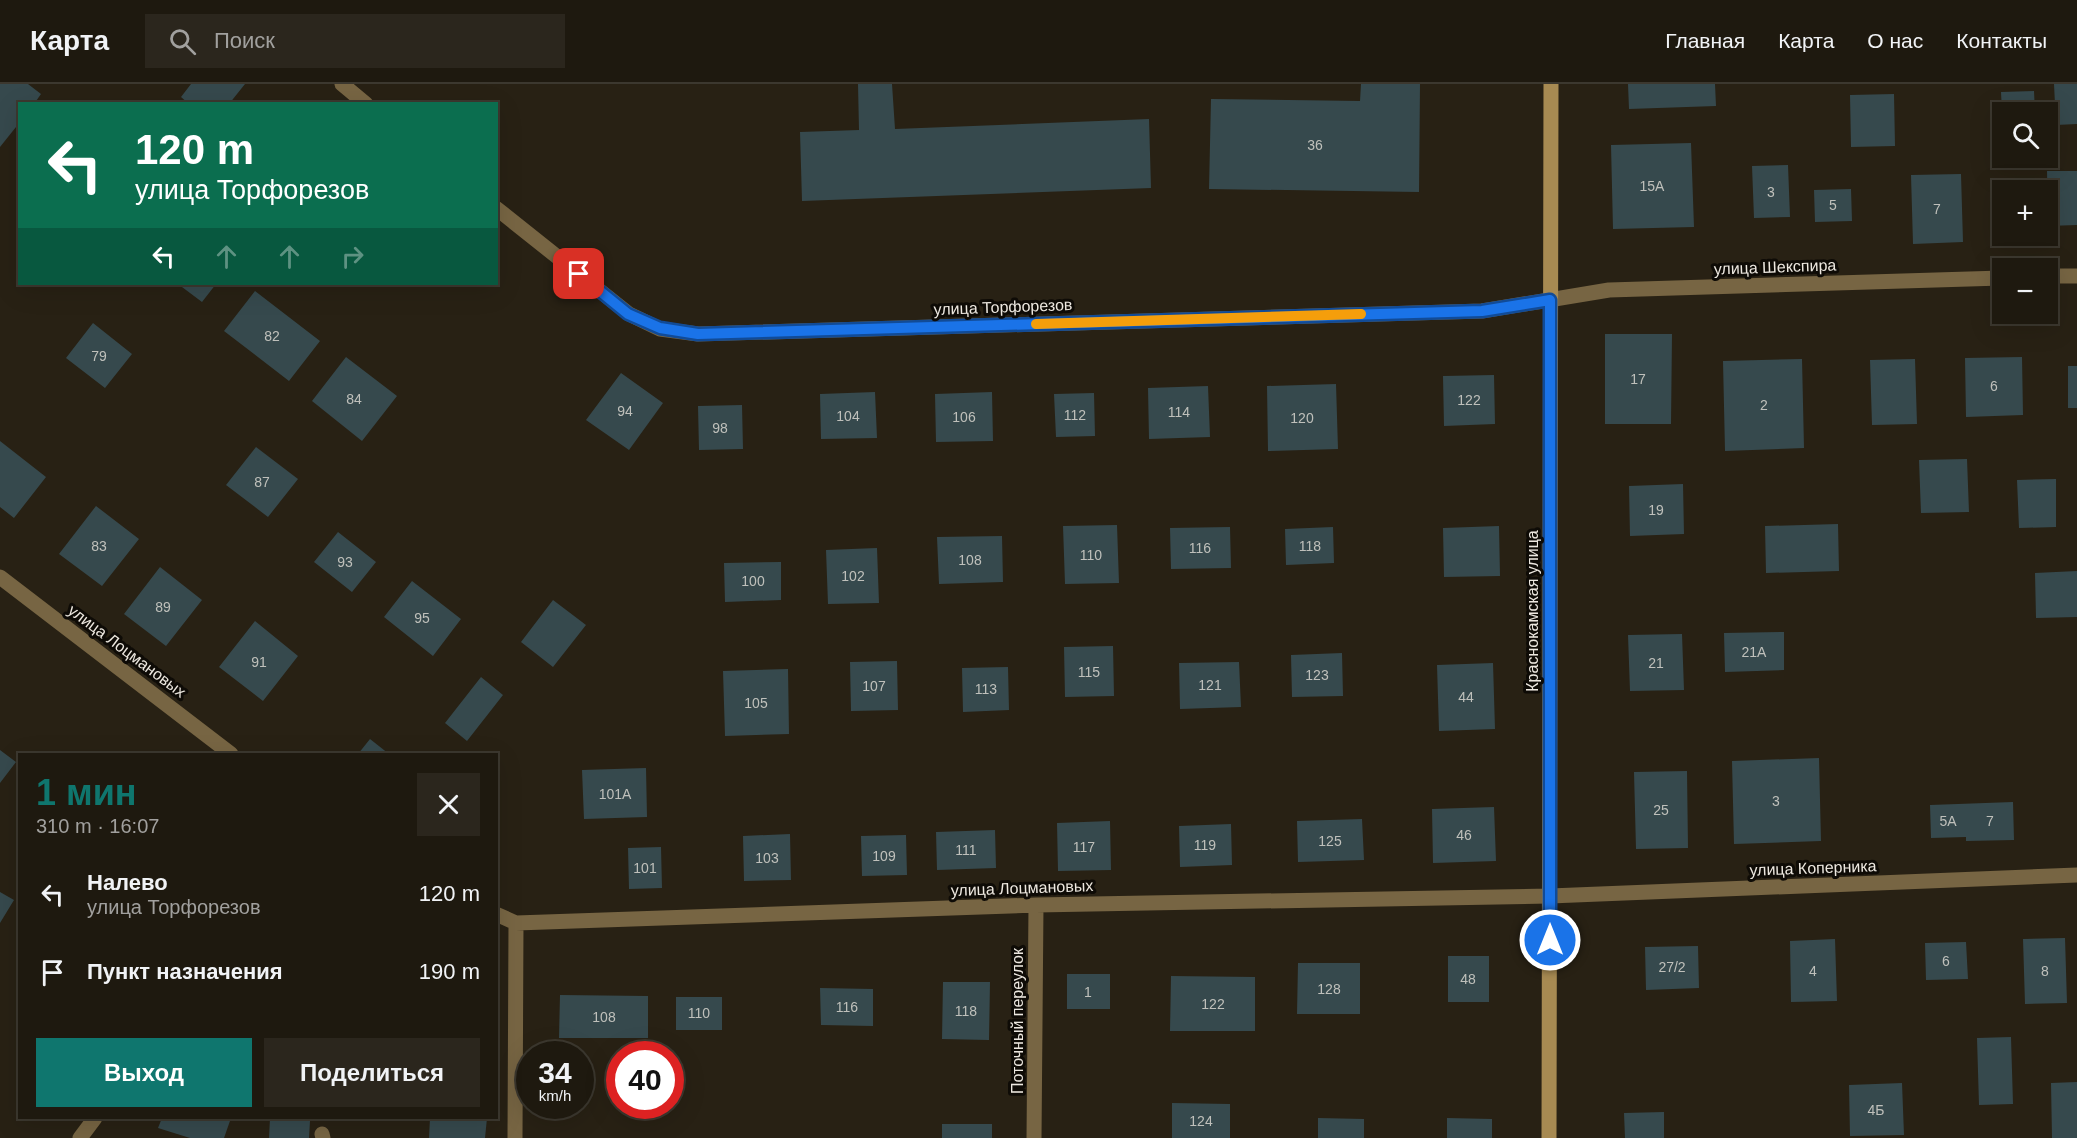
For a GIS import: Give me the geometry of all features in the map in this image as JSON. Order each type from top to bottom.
[{"type":"street","points":[[342,84],[364,102]]},
{"type":"street","name":"Краснокамская улица","points":[[1549,1138],[1551,84]]},
{"type":"street","name":"улица Торфорезов","points":[[498,210],[628,314],[660,328],[698,334],[1482,311],[1550,300]]},
{"type":"street","points":[[2058,276],[2077,276]]},
{"type":"street","name":"улица Шекспира","points":[[1550,300],[1609,290],[1992,278]]},
{"type":"street","name":"улица Лоцмановых","points":[[0,577],[230,753]]},
{"type":"street","name":"улица Коперника","points":[[1550,896],[2077,875]]},
{"type":"street","name":"улица Лоцмановых","points":[[498,915],[516,923],[1036,904],[1550,896]]},
{"type":"street","name":"Поточный переулок","points":[[1034,1138],[1036,904]]},
{"type":"street","points":[[515,1138],[516,923]]},
{"type":"street","points":[[80,1138],[94,1119]]},
{"type":"building","points":[[0,84],[28,84],[41,94],[35,102],[18,102],[18,124],[0,147]]},
{"type":"building","points":[[191,84],[245,84],[231,102],[187,102],[181,97]]},
{"type":"building","points":[[858,84],[892,84],[895,129],[1149,119],[1151,188],[802,201],[800,132],[859,130]]},
{"type":"building","points":[[1361,84],[1420,84],[1419,192],[1209,189],[1211,99],[1360,101]]},
{"type":"building","points":[[1628,84],[1715,84],[1716,106],[1629,109]]},
{"type":"building","points":[[2054,84],[2077,84],[2077,124],[2058,125],[2058,102],[2055,102]]},
{"type":"building","points":[[2034,91],[2035,102],[2002,102],[2001,92]]},
{"type":"building","points":[[1894,94],[1895,146],[1851,147],[1850,95]]},
{"type":"building","points":[[1691,143],[1694,227],[1613,229],[1611,145]]},
{"type":"building","points":[[1788,165],[1790,217],[1754,218],[1752,166]]},
{"type":"building","points":[[2047,171],[2077,171],[2077,225],[2058,226],[2058,180],[2047,180]]},
{"type":"building","points":[[1961,174],[1963,242],[1913,244],[1911,175]]},
{"type":"building","points":[[1851,189],[1852,221],[1815,222],[1814,190]]},
{"type":"building","points":[[179,285],[215,285],[202,302]]},
{"type":"building","points":[[255,291],[320,341],[289,381],[224,331]]},
{"type":"building","points":[[93,323],[132,354],[105,388],[66,358]]},
{"type":"building","points":[[1605,334],[1672,334],[1671,424],[1605,424]]},
{"type":"building","points":[[346,357],[397,396],[362,441],[312,401]]},
{"type":"building","points":[[2022,357],[2023,415],[1966,417],[1965,358]]},
{"type":"building","points":[[1802,359],[1804,448],[1725,451],[1723,361]]},
{"type":"building","points":[[1915,359],[1917,424],[1872,425],[1870,360]]},
{"type":"building","points":[[2068,366],[2077,366],[2077,408],[2068,408]]},
{"type":"building","points":[[621,373],[663,403],[629,450],[586,420]]},
{"type":"building","points":[[1494,375],[1495,424],[1444,426],[1443,376]]},
{"type":"building","points":[[1336,384],[1338,449],[1268,451],[1267,386]]},
{"type":"building","points":[[1208,386],[1210,437],[1149,439],[1148,388]]},
{"type":"building","points":[[875,392],[877,438],[821,439],[820,394]]},
{"type":"building","points":[[992,392],[993,441],[936,442],[935,394]]},
{"type":"building","points":[[1094,393],[1095,436],[1056,437],[1054,394]]},
{"type":"building","points":[[742,405],[743,449],[699,450],[698,406]]},
{"type":"building","points":[[0,441],[46,477],[14,518],[0,507]]},
{"type":"building","points":[[256,447],[298,479],[268,517],[226,485]]},
{"type":"building","points":[[1967,459],[1969,512],[1921,513],[1919,460]]},
{"type":"building","points":[[2056,479],[2056,527],[2019,528],[2017,480]]},
{"type":"building","points":[[1683,484],[1684,534],[1630,536],[1629,486]]},
{"type":"building","points":[[96,506],[139,539],[102,586],[59,554]]},
{"type":"building","points":[[1838,524],[1839,571],[1766,573],[1765,526]]},
{"type":"building","points":[[1117,525],[1119,583],[1065,584],[1063,526]]},
{"type":"building","points":[[1499,526],[1500,576],[1444,577],[1443,528]]},
{"type":"building","points":[[1230,527],[1231,568],[1171,569],[1170,528]]},
{"type":"building","points":[[1333,527],[1334,563],[1286,565],[1285,529]]},
{"type":"building","points":[[338,532],[376,562],[352,592],[314,562]]},
{"type":"building","points":[[1002,536],[1003,582],[939,584],[937,537]]},
{"type":"building","points":[[877,548],[879,603],[828,604],[826,550]]},
{"type":"building","points":[[781,562],[781,600],[725,602],[724,563]]},
{"type":"building","points":[[160,567],[202,600],[166,646],[124,614]]},
{"type":"building","points":[[2077,571],[2077,617],[2036,618],[2035,573]]},
{"type":"building","points":[[412,581],[461,619],[433,656],[384,617]]},
{"type":"building","points":[[553,600],[586,625],[553,667],[521,642]]},
{"type":"building","points":[[255,621],[298,656],[263,701],[219,667]]},
{"type":"building","points":[[1784,632],[1784,670],[1725,672],[1724,633]]},
{"type":"building","points":[[1682,634],[1684,690],[1630,691],[1628,635]]},
{"type":"building","points":[[1113,646],[1114,696],[1065,697],[1064,647]]},
{"type":"building","points":[[1342,653],[1343,696],[1292,697],[1291,655]]},
{"type":"building","points":[[897,661],[898,710],[851,711],[850,662]]},
{"type":"building","points":[[1239,662],[1241,707],[1180,709],[1179,663]]},
{"type":"building","points":[[1493,663],[1495,729],[1439,731],[1437,665]]},
{"type":"building","points":[[1008,667],[1009,710],[963,712],[962,668]]},
{"type":"building","points":[[788,669],[789,734],[725,736],[723,671]]},
{"type":"building","points":[[481,677],[503,695],[467,741],[445,723]]},
{"type":"building","points":[[370,739],[388,753],[359,753]]},
{"type":"building","points":[[0,750],[16,762],[0,783]]},
{"type":"building","points":[[1819,758],[1821,841],[1734,844],[1732,761]]},
{"type":"building","points":[[646,768],[647,817],[584,819],[582,770]]},
{"type":"building","points":[[1687,771],[1688,848],[1636,849],[1634,772]]},
{"type":"building","points":[[2013,802],[2014,840],[1966,841],[1966,837],[1931,838],[1930,805]]},
{"type":"building","points":[[1494,807],[1496,861],[1433,863],[1432,809]]},
{"type":"building","points":[[1362,819],[1364,860],[1298,862],[1297,821]]},
{"type":"building","points":[[1110,821],[1111,870],[1058,871],[1057,823]]},
{"type":"building","points":[[1231,824],[1232,865],[1180,867],[1179,826]]},
{"type":"building","points":[[995,830],[996,868],[937,870],[936,832]]},
{"type":"building","points":[[790,834],[791,880],[744,881],[743,836]]},
{"type":"building","points":[[906,835],[907,875],[862,876],[861,836]]},
{"type":"building","points":[[661,847],[662,888],[629,889],[628,848]]},
{"type":"building","points":[[0,892],[14,900],[0,923]]},
{"type":"building","points":[[2065,938],[2067,1003],[2025,1004],[2023,939]]},
{"type":"building","points":[[1835,939],[1837,1001],[1791,1002],[1790,941]]},
{"type":"building","points":[[1966,942],[1968,979],[1926,980],[1925,943]]},
{"type":"building","points":[[1698,946],[1699,988],[1646,990],[1645,947]]},
{"type":"building","points":[[1448,956],[1489,956],[1489,1002],[1448,1002]]},
{"type":"building","points":[[1298,963],[1360,963],[1360,1014],[1297,1014]]},
{"type":"building","points":[[1067,974],[1110,974],[1110,1009],[1067,1009]]},
{"type":"building","points":[[1171,976],[1255,977],[1255,1031],[1170,1031]]},
{"type":"building","points":[[943,982],[990,982],[989,1040],[942,1039]]},
{"type":"building","points":[[820,988],[873,989],[873,1026],[821,1025]]},
{"type":"building","points":[[560,995],[648,996],[648,1038],[559,1038]]},
{"type":"building","points":[[676,997],[722,997],[722,1030],[676,1030]]},
{"type":"building","points":[[2011,1037],[2013,1104],[1979,1105],[1977,1038]]},
{"type":"building","points":[[2077,1082],[2077,1138],[2052,1138],[2051,1083]]},
{"type":"building","points":[[1902,1083],[1904,1135],[1850,1136],[1849,1085]]},
{"type":"building","points":[[1172,1103],[1230,1104],[1230,1138],[1172,1138]]},
{"type":"building","points":[[1664,1112],[1664,1138],[1625,1138],[1624,1113]]},
{"type":"building","points":[[1318,1118],[1364,1119],[1364,1138],[1318,1138]]},
{"type":"building","points":[[1447,1118],[1492,1119],[1492,1138],[1447,1138]]},
{"type":"building","points":[[162,1119],[231,1119],[224,1138],[190,1138],[158,1128]]},
{"type":"building","points":[[270,1119],[310,1121],[309,1138],[269,1138]]},
{"type":"building","points":[[430,1119],[487,1119],[485,1138],[429,1138]]},
{"type":"building","points":[[942,1124],[992,1124],[992,1138],[942,1138]]},
{"type":"slow traffic","points":[[1036,324],[1361,314]]},
{"type":"route","points":[[579,274],[628,314],[660,328],[698,334],[1482,311],[1550,300],[1550,940]]}]
